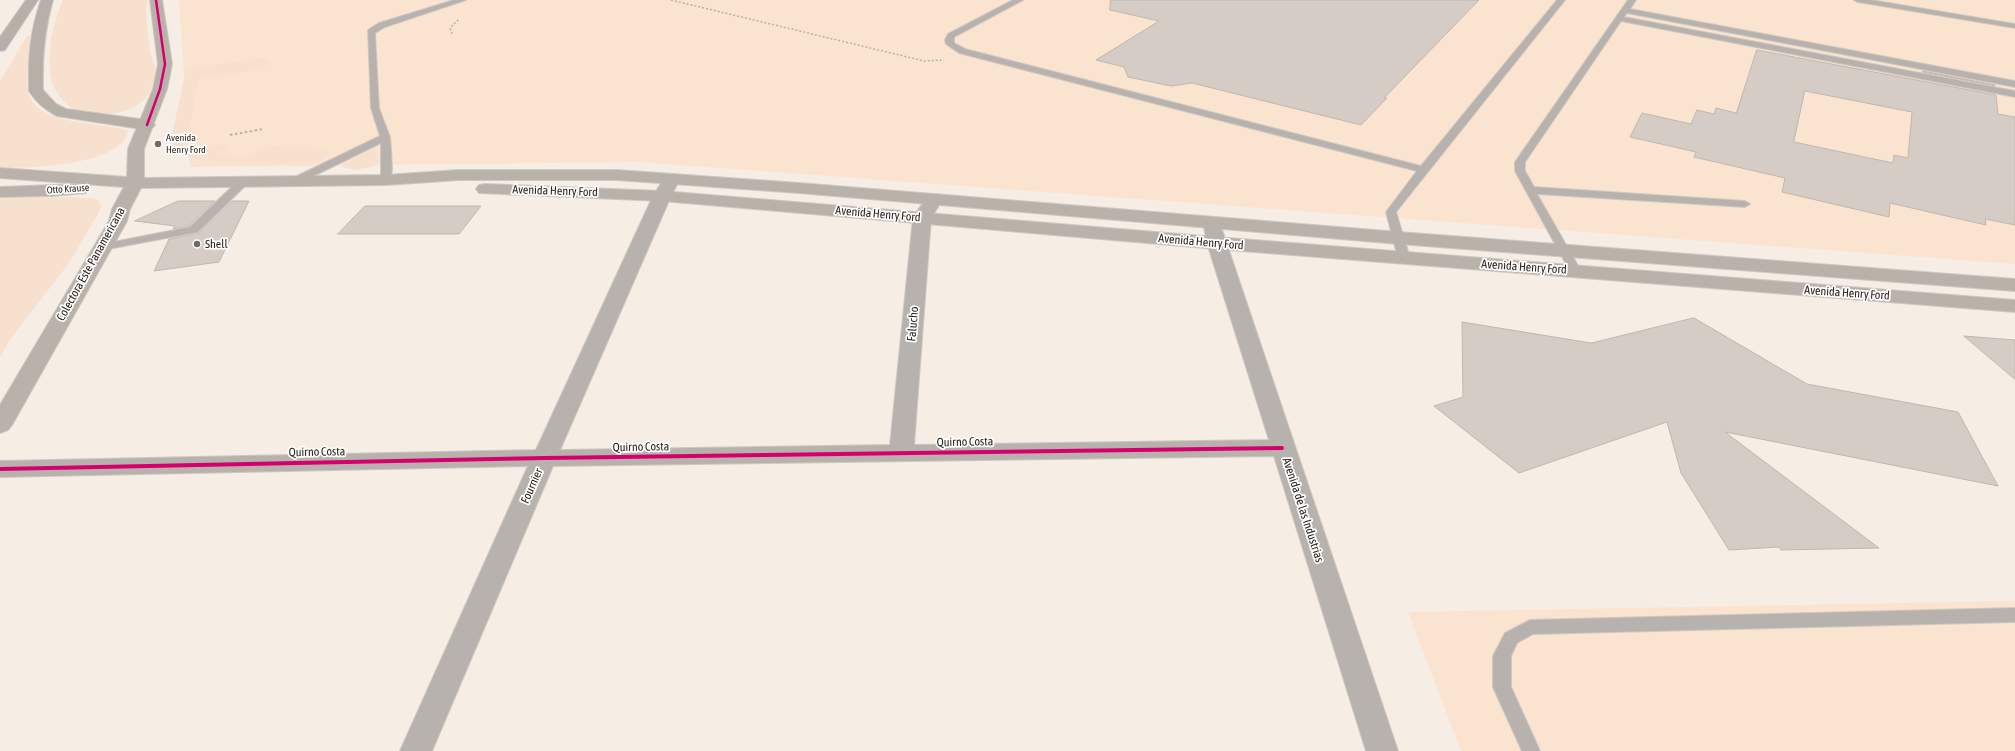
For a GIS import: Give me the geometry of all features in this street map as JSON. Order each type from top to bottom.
[{"type":"highway","points":[[0,47],[32,0]]},
{"type":"highway","points":[[46,0],[39,25],[35,62],[36,91],[43,100],[51,108],[62,113],[147,125]]},
{"type":"main road","name":"Colectora Este Panamericana","points":[[0,425],[118,221],[121,209],[135,184],[135,151],[147,125],[160,89],[165,64],[156,0]]},
{"type":"main road","name":"Avenida Henry Ford","points":[[0,174],[28,174],[135,184],[295,180],[386,180],[450,188],[667,187],[934,199],[1404,258],[2015,306]]},
{"type":"main road","name":"Otto Krause","points":[[0,192],[52,191],[135,184]]},
{"type":"main road","name":"Avenida Henry Ford","points":[[667,187],[922,218],[1214,233],[1399,238],[2015,285]]},
{"type":"street","name":"Fournier","points":[[416,751],[544,458],[667,187]]},
{"type":"street","name":"Falucho","points":[[901,453],[922,218],[934,199]]},
{"type":"street","name":"Avenida de las Industrias","points":[[1214,233],[1282,448],[1382,751]]},
{"type":"street","name":"Quirno Costa","points":[[0,469],[544,458],[1282,448]]},
{"type":"lane","points":[[430,0],[446,5]]},
{"type":"lane","points":[[386,180],[388,164],[385,137],[377,121],[375,108],[371,32],[382,25],[462,0]]},
{"type":"lane","points":[[1016,0],[951,36],[949,40],[950,44],[962,51],[1423,170]]},
{"type":"lane","points":[[1404,258],[1391,212],[1423,170],[1562,0]]},
{"type":"lane","points":[[1575,272],[1565,251],[1520,171],[1520,162],[1632,0]]},
{"type":"lane","points":[[1858,0],[2015,26]]},
{"type":"lane","points":[[1621,14],[2015,84]]},
{"type":"lane","points":[[1621,14],[2015,94]]},
{"type":"lane","points":[[295,180],[385,137]]},
{"type":"lane","points":[[103,247],[194,230],[244,181]]},
{"type":"lane","points":[[1530,190],[1745,204]]},
{"type":"lane","points":[[1530,751],[1502,687],[1502,656],[1511,638],[1530,627],[2015,615]]},
{"type":"path","points":[[671,0],[924,61],[948,60],[962,51]]},
{"type":"path","points":[[230,135],[262,129]]},
{"type":"shaded area","points":[[63,0],[147,0],[146,13],[148,35],[155,69],[154,78],[149,93],[144,100],[136,106],[116,113],[95,115],[73,109],[60,97],[52,83],[49,58],[53,28]]},
{"type":"shaded area","points":[[179,0],[2015,0],[2015,264],[639,162],[190,167]]},
{"type":"shaded area","points":[[32,35],[27,84],[30,98],[39,108],[52,115],[67,120],[128,131],[122,143],[109,152],[72,163],[51,166],[0,168],[0,81],[27,36]]},
{"type":"shaded area","points":[[267,58],[270,64],[256,70],[198,80],[186,150],[212,145],[221,145],[230,147],[215,154],[242,157],[269,147],[289,145],[326,150],[330,154],[319,162],[244,163],[203,160],[188,157],[177,150],[171,140],[186,69]]},
{"type":"shaded area","points":[[372,150],[376,151],[378,162],[375,166],[357,170],[341,167],[345,163]]},
{"type":"shaded area","points":[[76,197],[97,199],[101,206],[98,214],[69,263],[9,341],[0,358],[0,198]]},
{"type":"shaded area","points":[[2015,601],[2015,751],[1461,751],[1408,612]]},
{"type":"building","points":[[1111,0],[1479,0],[1384,98],[1387,98],[1361,125],[1192,83],[1171,86],[1128,77],[1124,67],[1096,60],[1159,21],[1110,10]]},
{"type":"building","points":[[1757,50],[1996,95],[1998,114],[2015,117],[2015,225],[1985,219],[1986,225],[1890,203],[1889,217],[1782,192],[1785,178],[1694,157],[1696,152],[1630,137],[1642,113],[1691,124],[1697,110],[1714,114],[1716,108],[1736,113]],"holes":[[[1805,91],[1912,112],[1908,158],[1894,155],[1893,163],[1794,142]]]},
{"type":"building","points":[[1923,72],[1995,85],[1995,86]]},
{"type":"building","points":[[178,201],[215,201],[189,226],[173,229],[175,226],[135,221]]},
{"type":"building","name":"Shell","points":[[232,201],[249,201],[219,262],[154,271],[169,239],[199,233]]},
{"type":"building","points":[[365,206],[481,206],[459,234],[338,234]]},
{"type":"building","points":[[1694,318],[1807,384],[1958,412],[1998,486],[1725,432],[1879,548],[1781,550],[1779,547],[1729,550],[1681,473],[1667,422],[1519,473],[1434,406],[1463,397],[1462,322],[1591,343]]},
{"type":"building","points":[[1964,336],[2015,340],[2015,379]]},
{"type":"cycle path","points":[[147,125],[160,89],[165,64],[156,0]]},
{"type":"cycle path","points":[[0,469],[544,458],[1282,448]]},
{"type":"place","name":"Avenida Henry Ford","points":[[158,144]]},
{"type":"place","name":"Shell","points":[[197,244]]}]
